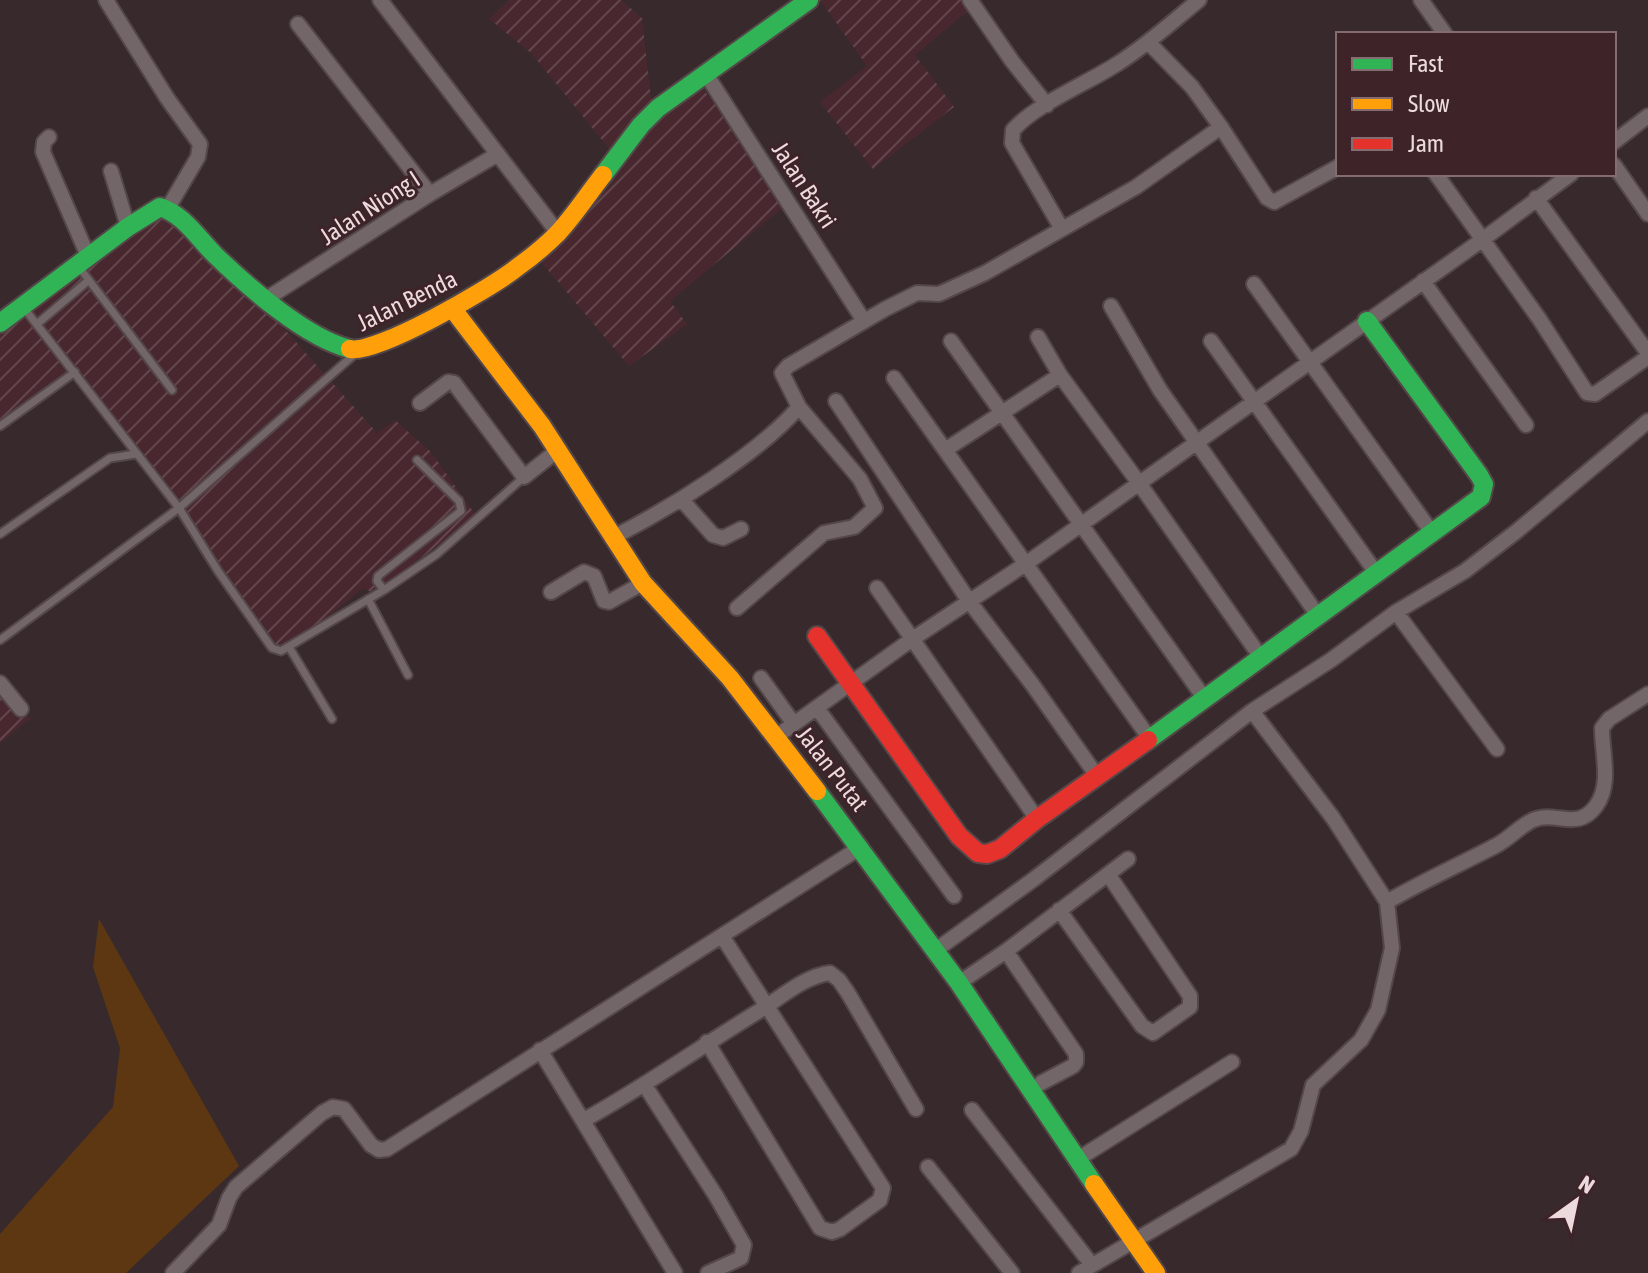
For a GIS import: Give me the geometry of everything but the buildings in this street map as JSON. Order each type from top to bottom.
[{"type":"street","points":[[0,323],[85,267],[128,227],[153,210],[168,208],[198,157],[200,144],[167,98],[106,0]]},
{"type":"street","points":[[380,0],[558,233]]},
{"type":"street","points":[[970,0],[1047,105]]},
{"type":"street","points":[[1062,229],[1011,137],[1018,124],[1037,109],[1118,64],[1199,0]]},
{"type":"street","points":[[1421,0],[1444,32]]},
{"type":"street","name":"Jalan Benda","points":[[168,208],[213,253],[306,329],[333,345],[358,351],[375,346],[452,308],[513,271],[558,233],[641,125],[658,108],[798,3]]},
{"type":"street","points":[[298,24],[430,194]]},
{"type":"street","points":[[1148,42],[1192,87],[1267,198],[1274,202],[1336,168]]},
{"type":"street","name":"Jalan Bakri","points":[[706,74],[864,321]]},
{"type":"street","points":[[1616,140],[1648,116]]},
{"type":"street","points":[[737,608],[824,533],[854,527],[875,508],[860,479],[799,407],[782,373],[788,366],[917,293],[939,294],[960,285],[1062,229],[1136,187],[1221,127]]},
{"type":"street","points":[[49,137],[44,142],[43,152],[85,267]]},
{"type":"street","name":"Jalan Niong I","points":[[266,299],[498,154]]},
{"type":"street","points":[[1616,168],[1648,214]]},
{"type":"street","points":[[111,171],[128,227]]},
{"type":"street","points":[[1437,176],[1540,320],[1587,393],[1595,394],[1648,355],[1536,198]]},
{"type":"street","points":[[777,736],[1482,240],[1536,198],[1550,180]]},
{"type":"street","points":[[1423,281],[1526,425]]},
{"type":"street","points":[[1254,284],[1433,534]]},
{"type":"street","points":[[1111,306],[1160,390],[1319,617]]},
{"type":"street","name":"Jalan Putat","points":[[452,308],[558,450],[643,583],[730,678],[861,847],[959,983],[1012,1066],[1156,1273]]},
{"type":"street","points":[[817,636],[969,847],[987,854],[1000,849],[1481,497],[1484,484],[1367,321]]},
{"type":"street","points":[[1038,337],[1060,375],[1262,659]]},
{"type":"street","points":[[951,341],[1205,699]]},
{"type":"street","points":[[1211,341],[1377,574]]},
{"type":"street","points":[[945,450],[1060,375]]},
{"type":"street","points":[[894,378],[1150,739]]},
{"type":"street","points":[[420,403],[448,382],[454,383],[524,477],[558,450]]},
{"type":"street","points":[[836,401],[969,601],[1097,776]]},
{"type":"street","points":[[612,538],[656,516],[681,499],[758,444],[799,407]]},
{"type":"street","points":[[936,950],[1034,879],[1252,711],[1331,660],[1396,612],[1465,571],[1648,421]]},
{"type":"street","points":[[681,499],[713,535],[723,538],[741,529]]},
{"type":"street","points":[[551,592],[584,572],[594,576],[604,601],[609,602],[643,583]]},
{"type":"street","points":[[877,588],[1037,819]]},
{"type":"street","points":[[1396,612],[1497,749]]},
{"type":"street","points":[[761,678],[794,724]]},
{"type":"street","points":[[0,683],[21,709]]},
{"type":"street","points":[[1387,902],[1499,844],[1531,821],[1547,816],[1575,821],[1589,813],[1606,786],[1602,728],[1609,719],[1648,694]]},
{"type":"street","points":[[817,708],[954,896]]},
{"type":"street","points":[[972,1110],[1085,1269],[1291,1149],[1301,1131],[1313,1085],[1361,1040],[1378,1010],[1392,948],[1387,902],[1333,818],[1252,711]]},
{"type":"street","points":[[173,1273],[219,1225],[236,1187],[322,1113],[333,1107],[344,1109],[371,1145],[379,1150],[387,1149],[861,847]]},
{"type":"street","points":[[959,983],[1128,859]]},
{"type":"street","points":[[1059,910],[1147,1030],[1153,1033],[1190,1007],[1190,996],[1108,874]]},
{"type":"street","points":[[707,1042],[820,1228],[832,1232],[840,1229],[880,1200],[883,1188],[722,936]]},
{"type":"street","points":[[1006,951],[1076,1054],[1073,1066],[1041,1083]]},
{"type":"street","points":[[584,1120],[767,1005],[819,975],[830,973],[848,993],[916,1109]]},
{"type":"street","points":[[540,1050],[675,1273]]},
{"type":"street","points":[[1078,1159],[1232,1062]]},
{"type":"street","points":[[644,1084],[744,1245],[741,1258],[708,1273]]},
{"type":"street","points":[[928,1167],[1007,1271]]},
{"type":"lane","points":[[37,324],[85,267],[172,390]]},
{"type":"lane","points":[[23,306],[179,508],[272,648],[281,651],[289,647],[384,590],[437,554],[509,487],[524,477]]},
{"type":"lane","points":[[0,640],[179,508],[358,351]]},
{"type":"lane","points":[[0,426],[75,372]]},
{"type":"lane","points":[[0,534],[110,458],[136,454]]},
{"type":"lane","points":[[384,590],[377,581],[378,576],[461,511],[459,501],[417,460]]},
{"type":"lane","points":[[368,599],[408,675]]},
{"type":"lane","points":[[289,647],[332,719]]},
{"type":"shaded area","points":[[509,0],[621,0],[642,18],[651,99],[691,74],[792,200],[670,301],[687,324],[629,366],[537,257],[588,213],[624,167],[531,53],[489,19]]},
{"type":"shaded area","points":[[820,0],[981,0],[915,55],[954,107],[873,169],[820,102],[867,66]]},
{"type":"shaded area","points":[[175,212],[240,279],[377,433],[395,420],[431,452],[477,517],[373,593],[363,588],[283,653],[71,373],[0,420],[0,322],[152,217]]},
{"type":"shaded area","points":[[0,679],[30,719],[0,743]]},
{"type":"shaded area","points":[[99,919],[239,1166],[126,1273],[0,1273],[0,1234],[113,1107],[120,1048],[93,967]]},
{"type":"traffic: fast","points":[[603,175],[658,108],[809,0]]},
{"type":"traffic: fast","points":[[0,323],[128,227],[160,207],[183,221],[228,268],[278,310],[315,334],[350,349]]},
{"type":"traffic: fast","points":[[1148,740],[1481,497],[1484,484],[1479,475],[1367,321]]},
{"type":"traffic: fast","points":[[817,791],[959,983],[1094,1184]]},
{"type":"traffic: slow","points":[[350,349],[364,348],[407,331],[502,278],[557,234],[603,175]]},
{"type":"traffic: slow","points":[[452,308],[542,426],[643,583],[730,678],[817,791]]},
{"type":"traffic: slow","points":[[1094,1184],[1156,1273]]},
{"type":"traffic: jam","points":[[817,636],[959,836],[978,853],[987,854],[1000,849],[1148,740]]}]
